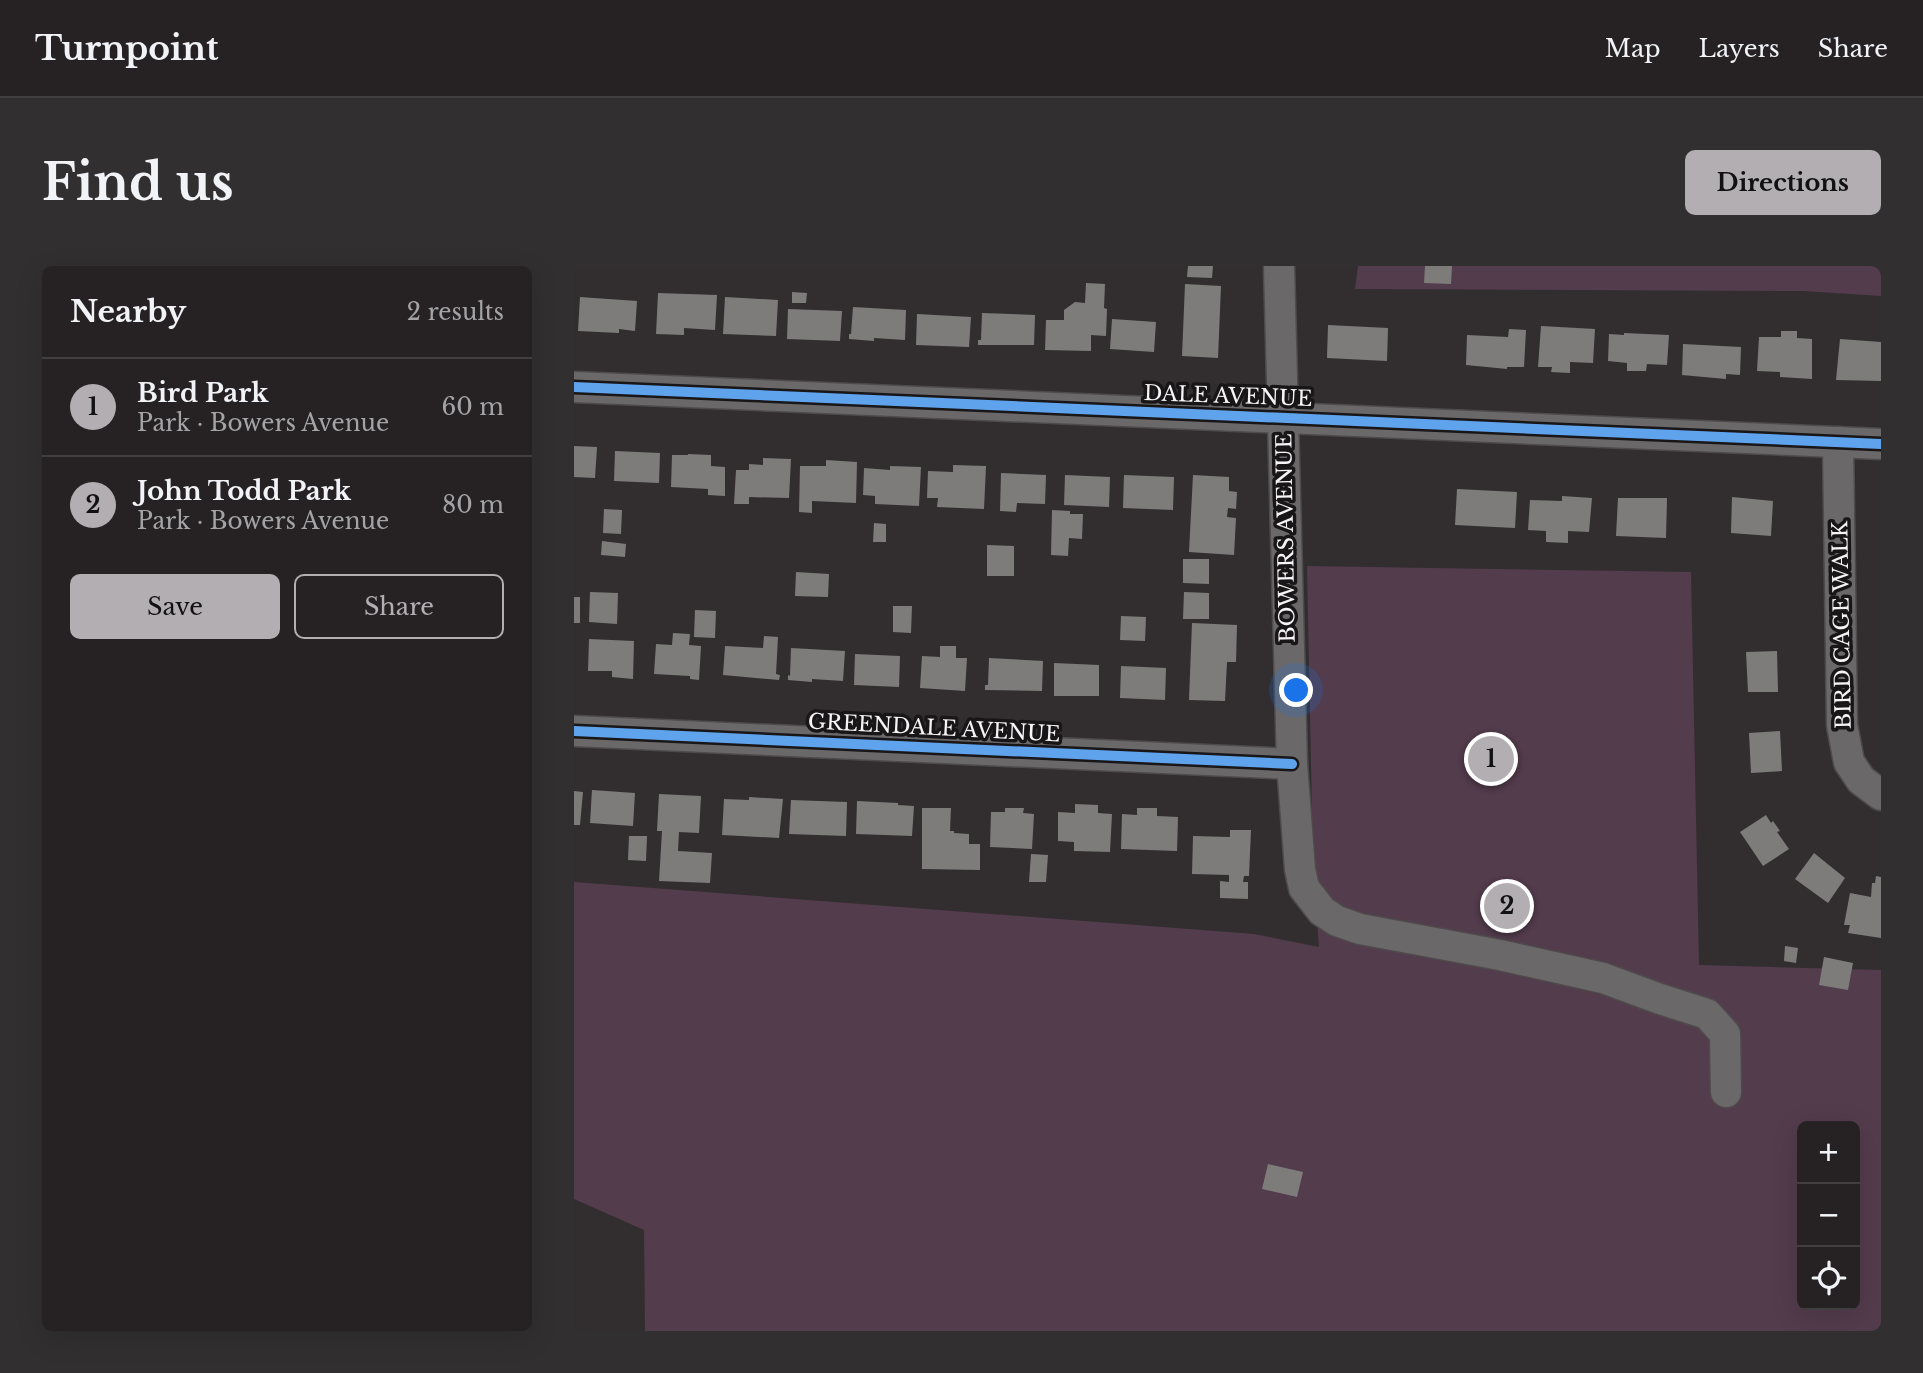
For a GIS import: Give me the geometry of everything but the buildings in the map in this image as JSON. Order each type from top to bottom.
[{"type":"street","name":"BOWERS AVENUE","points":[[1279,266],[1292,764],[1300,869],[1304,888],[1322,911],[1337,921],[1360,929],[1500,955],[1603,978],[1707,1014],[1725,1034],[1726,1092]]},
{"type":"street","name":"DALE AVENUE","points":[[574,387],[1881,444]]},
{"type":"street","name":"BIRD CAGE WALK","points":[[1838,442],[1842,725],[1849,762],[1861,780],[1881,795]]},
{"type":"street","name":"GREENDALE AVENUE","points":[[574,731],[1292,764]]},
{"type":"shaded area","points":[[1358,266],[1881,266],[1881,296],[1803,291],[1355,289]]},
{"type":"shaded area","points":[[1307,566],[1691,572],[1699,965],[1881,970],[1881,1331],[645,1331],[644,1230],[574,1199],[574,882],[1254,934],[1319,947],[1313,865]]},
{"type":"cycle path","points":[[574,387],[1881,444]]},
{"type":"cycle path","points":[[574,731],[1292,764]]},
{"type":"place","name":"Bird Park","points":[[1491,759]]},
{"type":"place","name":"John Todd Park","points":[[1507,906]]}]
